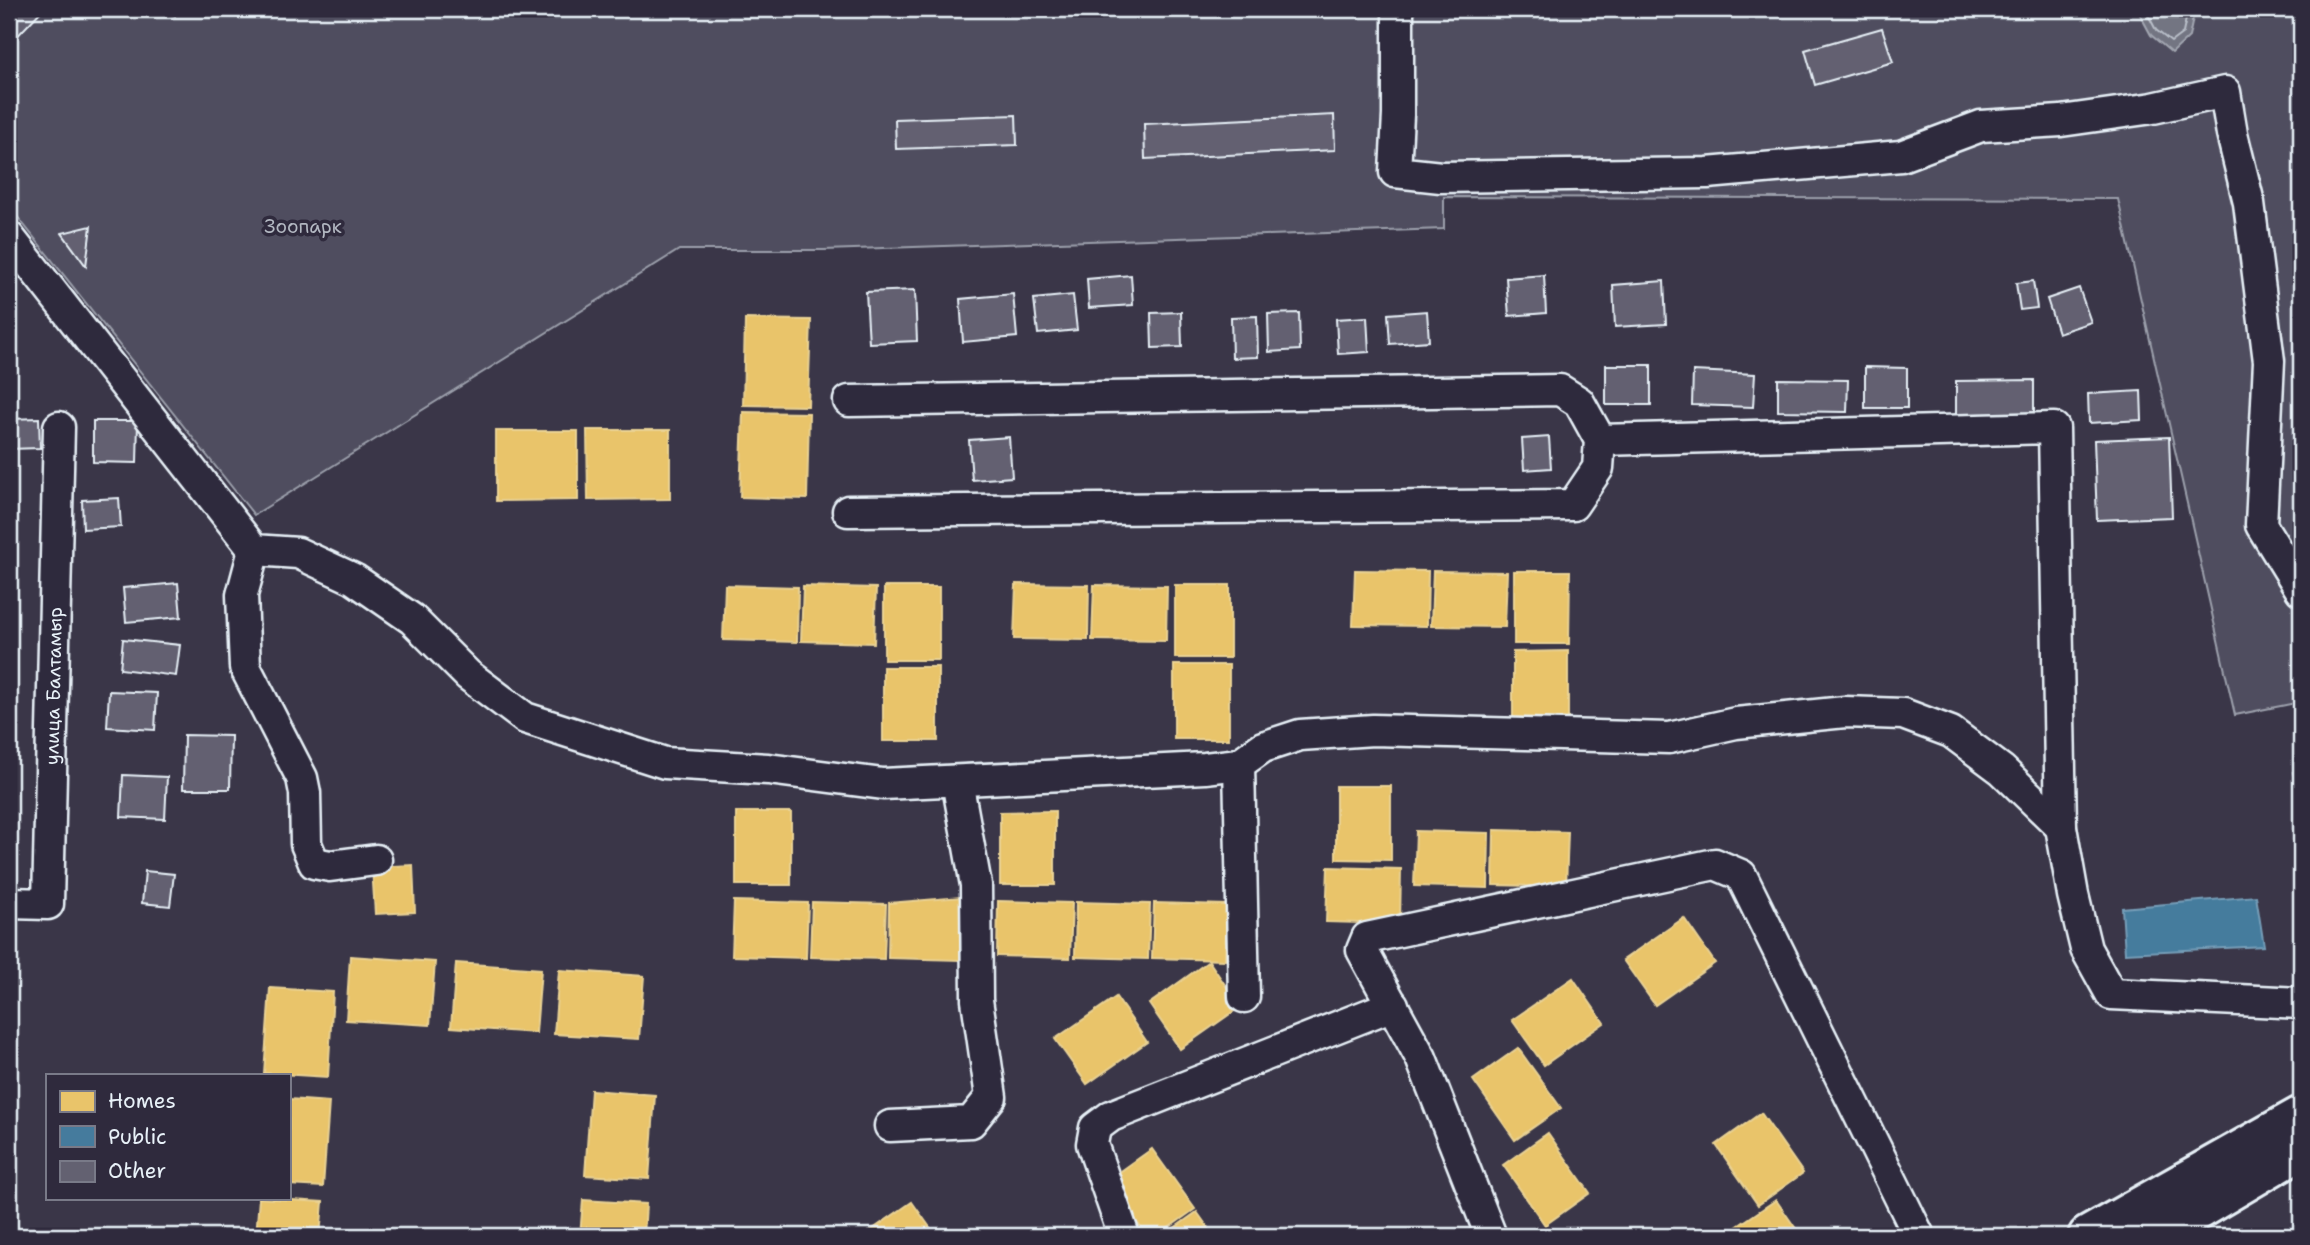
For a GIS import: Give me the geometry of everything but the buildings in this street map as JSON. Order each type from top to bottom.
[{"type":"main road","points":[[2088,1236],[2301,1116]]},
{"type":"main road","points":[[2154,1236],[2301,1149]]},
{"type":"street","points":[[1398,9],[1395,172],[1441,177],[1707,173],[1901,156],[1981,126],[2061,121],[2153,108],[2225,92],[2249,203],[2269,361],[2261,525],[2301,590]]},
{"type":"street","points":[[13,249],[254,550],[298,553],[354,579],[412,620],[468,675],[525,718],[665,763],[768,769],[883,784],[957,781],[1239,764],[1263,747],[1300,735],[1373,730],[1669,738],[1736,723],[1845,712],[1903,715],[1951,732],[2002,770],[2061,827]]},
{"type":"street","points":[[848,511],[1573,505],[1598,468],[1600,440],[1579,402],[1560,390],[849,401]]},
{"type":"street","name":"улица Балтамыр","points":[[9,903],[48,904],[59,427]]},
{"type":"street","points":[[1600,440],[2054,428],[2061,827],[2086,950],[2111,994],[2301,1003]]},
{"type":"street","points":[[254,550],[242,595],[244,667],[302,778],[306,844],[314,863],[330,866],[376,860]]},
{"type":"street","points":[[1239,764],[1244,997]]},
{"type":"street","points":[[890,1126],[971,1122],[991,1097],[977,1000],[976,885],[957,781]]},
{"type":"street","points":[[1491,1236],[1421,1058],[1362,950],[1367,937],[1714,864],[1741,875],[1920,1236]]},
{"type":"street","points":[[1124,1236],[1092,1144],[1095,1128],[1111,1116],[1393,1005]]},
{"type":"green space","name":"Зоопарк","points":[[9,9],[2301,9],[2301,702],[2235,715],[2118,199],[1444,197],[1444,229],[824,250],[679,250],[254,515],[9,206]]},
{"type":"water","points":[[2137,9],[2195,9],[2189,37],[2172,53],[2151,35]]}]
